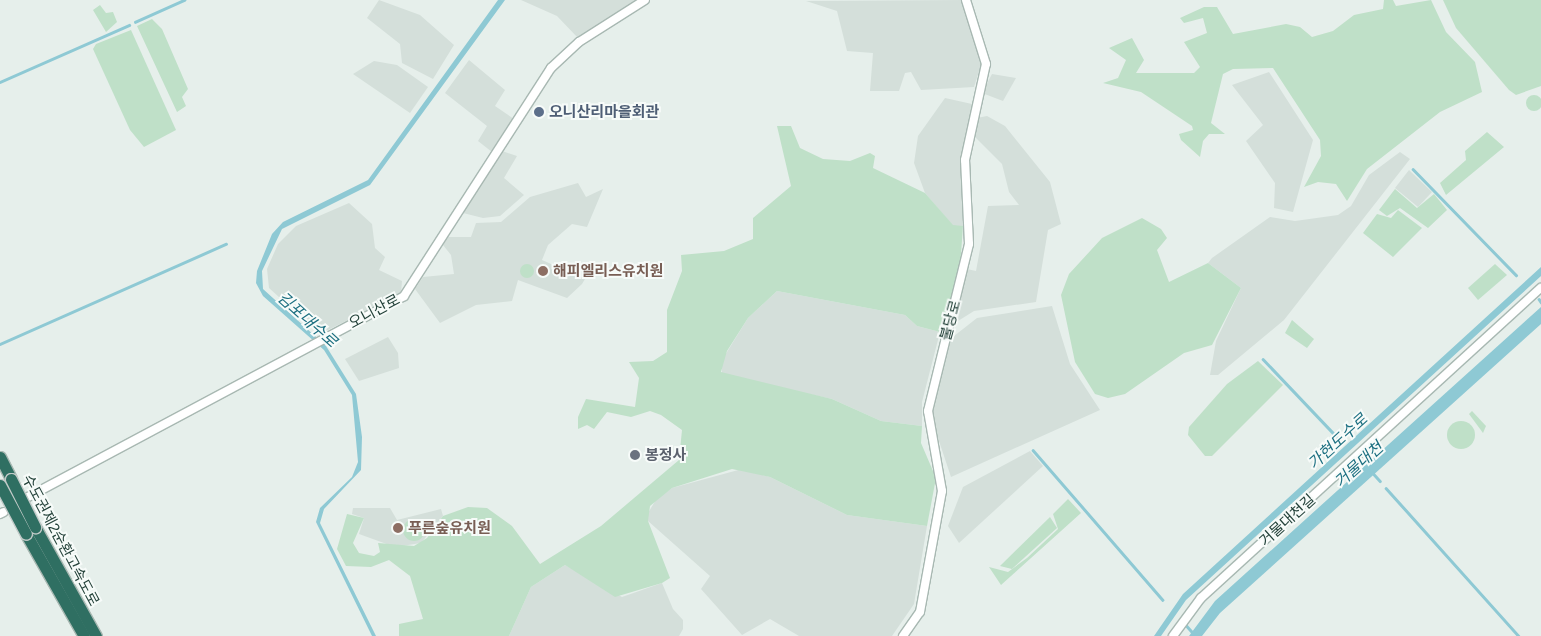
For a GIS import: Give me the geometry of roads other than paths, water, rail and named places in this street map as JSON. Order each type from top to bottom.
[{"type":"highway","name":"수도권제2순환고속도로","points":[[0,457],[11,479],[31,530],[84,636]]},
{"type":"highway","name":"수도권제2순환고속도로","points":[[0,485],[31,530],[96,636]]},
{"type":"street","name":"오니산로","points":[[28,497],[404,296],[551,68],[578,42],[645,0]]},
{"type":"street","name":"불당로","points":[[903,636],[920,612],[942,491],[928,411],[969,244],[965,160],[986,64],[966,0]]},
{"type":"street","name":"거물대천길","points":[[1173,636],[1201,598],[1541,288]]},
{"type":"water","points":[[498,0],[505,0],[370,185],[282,229],[262,271],[263,289],[326,346],[356,394],[362,437],[361,470],[324,509],[320,523],[376,636],[372,636],[316,522],[320,508],[352,477],[358,462],[352,395],[324,350],[263,296],[256,283],[257,271],[272,234],[283,222],[368,180]]},
{"type":"water","points":[[1541,267],[1541,276],[1186,600],[1161,636],[1154,636],[1183,594]]},
{"type":"water","points":[[1541,307],[1541,324],[1220,613],[1202,636],[1189,636],[1215,601]]},
{"type":"waterway","points":[[135,22],[184,0]]},
{"type":"waterway","points":[[0,82],[129,25]]},
{"type":"waterway","points":[[1413,169],[1516,275]]},
{"type":"waterway","points":[[0,344],[226,244]]},
{"type":"waterway","name":"가현도수로","points":[[1263,359],[1337,437]]},
{"type":"waterway","points":[[1033,450],[1163,600]]},
{"type":"waterway","name":"거물대천","points":[[1361,461],[1368,469]]},
{"type":"waterway","name":"거물대천","points":[[1372,472],[1380,481]]},
{"type":"waterway","points":[[1386,488],[1519,636]]},
{"type":"waterway","points":[[1186,625],[1192,632]]},
{"type":"place","name":"오니산리마을회관","points":[[539,112]]},
{"type":"place","name":"해피엘리스유치원","points":[[543,271]]},
{"type":"place","name":"봉정사","points":[[635,455]]},
{"type":"place","name":"푸른숲유치원","points":[[398,528]]},
{"type":"water label","name":"김포대수로","points":[[307,320]]}]
